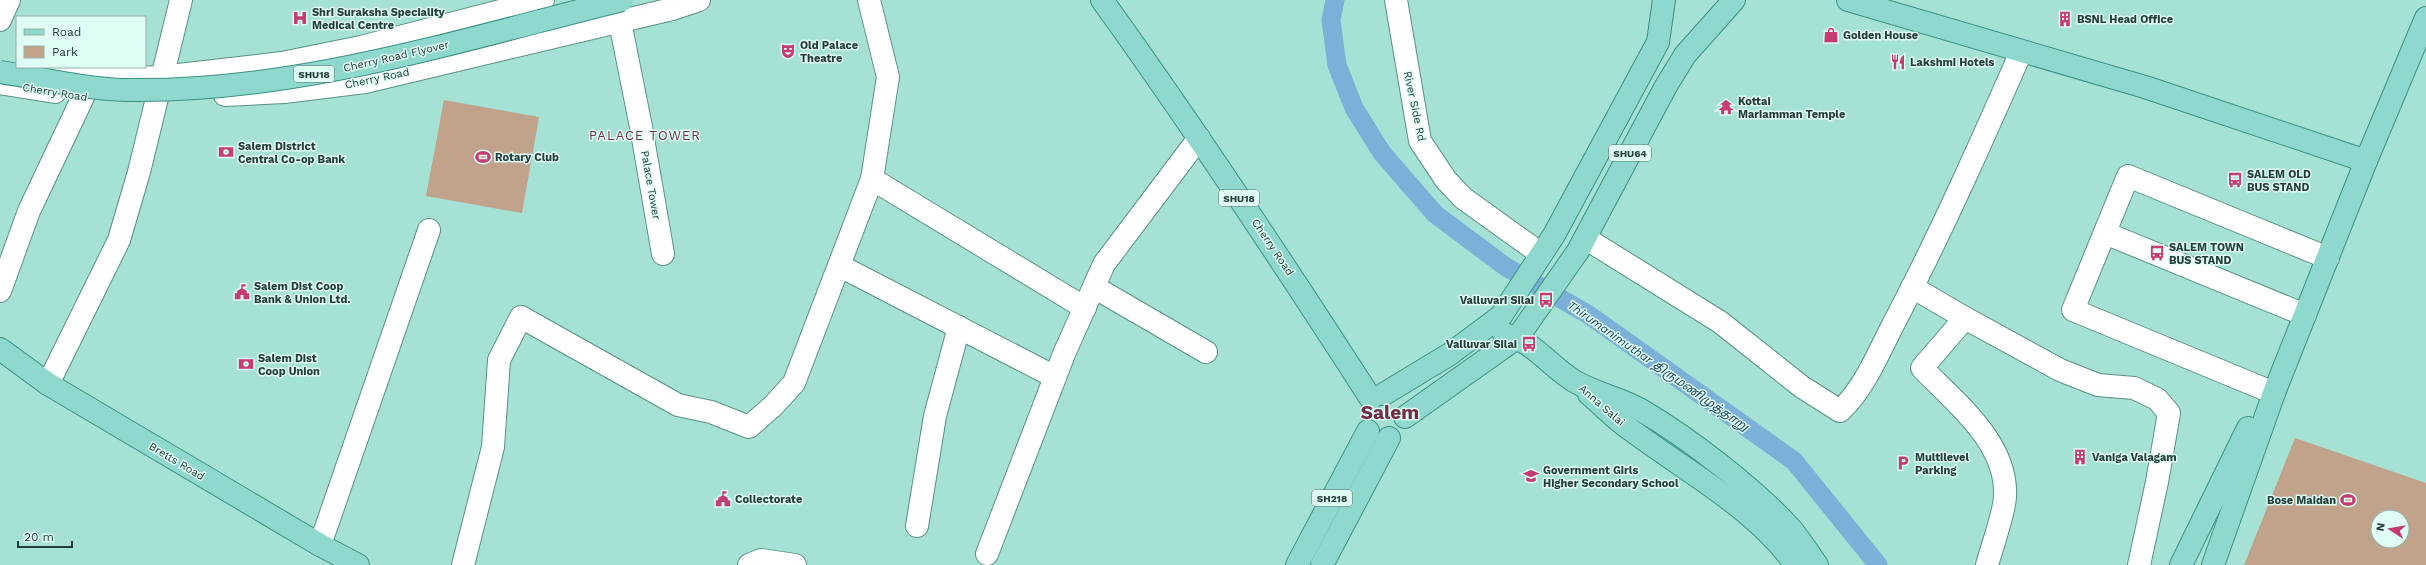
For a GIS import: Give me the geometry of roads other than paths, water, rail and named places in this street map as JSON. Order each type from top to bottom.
[{"type":"main road","name":"Cherry Road Flyover","points":[[0,72],[95,87],[125,90],[194,88],[266,81],[367,63],[622,0]]},
{"type":"main road","name":"Cherry Road","points":[[1102,0],[1377,397]]},
{"type":"main road","points":[[1377,397],[1391,396],[1402,404],[1405,417],[1400,431],[1389,438],[1374,435],[1368,431],[1364,425],[1363,410],[1377,397],[1450,354],[1501,316],[1554,235],[1658,42],[1664,0]]},
{"type":"main road","points":[[1658,42],[1685,55],[1734,0]]},
{"type":"main road","points":[[1848,0],[2021,52],[2145,87],[2366,161]]},
{"type":"main road","points":[[2213,565],[2274,393],[2366,161],[2426,18]]},
{"type":"main road","name":"SHU64","points":[[1518,338],[1581,245],[1666,86],[1685,55]]},
{"type":"main road","points":[[1482,329],[1518,338],[1574,381],[1640,409],[1710,458],[1754,493],[1793,531],[1817,565]]},
{"type":"main road","points":[[1405,417],[1518,338]]},
{"type":"main road","name":"Bretts Road","points":[[0,350],[48,384],[328,555],[358,565]]},
{"type":"main road","name":"Anna Salai","points":[[1574,381],[1630,430],[1728,498],[1784,548],[1796,565]]},
{"type":"main road","points":[[2181,565],[2248,428]]},
{"type":"main road","name":"SH218","points":[[1296,565],[1368,431]]},
{"type":"main road","name":"SH218","points":[[1322,565],[1389,438]]},
{"type":"street","points":[[0,8],[8,0]]},
{"type":"street","points":[[0,20],[8,0]]},
{"type":"street","points":[[48,384],[119,240],[139,172],[155,99],[181,0]]},
{"type":"street","points":[[40,68],[132,78],[162,77],[282,63],[361,47],[543,0]]},
{"type":"street","name":"Cherry Road","points":[[0,83],[83,97],[155,99],[284,92],[364,82],[620,22],[699,0]]},
{"type":"street","points":[[463,565],[493,447],[499,360],[521,316],[678,405],[711,412],[749,427],[773,406],[794,383],[872,179],[888,77],[869,0]]},
{"type":"street","name":"River Side Rd","points":[[1396,0],[1420,141],[1446,180],[1463,198],[1541,254]]},
{"type":"street","name":"Palace Tower","points":[[620,22],[642,127],[663,254]]},
{"type":"street","points":[[1581,245],[1720,322],[1802,387],[1840,411],[1849,403],[1869,370],[1937,240],[2021,52]]},
{"type":"street","points":[[0,63],[16,65]]},
{"type":"street","points":[[0,291],[29,211],[83,97],[91,74]]},
{"type":"street","points":[[987,554],[1055,377],[1104,264],[1199,138]]},
{"type":"street","points":[[2274,393],[2073,310],[2128,176],[2328,258]]},
{"type":"street","points":[[872,179],[1085,308]]},
{"type":"street","points":[[328,555],[429,230]]},
{"type":"street","points":[[2105,233],[2305,315]]},
{"type":"street","points":[[840,266],[1055,377]]},
{"type":"street","points":[[1094,287],[1206,352]]},
{"type":"street","points":[[1912,287],[2060,370],[2098,386],[2134,388],[2156,399],[2169,413],[2157,482],[2139,565]]},
{"type":"street","points":[[1965,318],[1922,368],[1981,429],[2000,461],[2005,497],[1987,565]]},
{"type":"street","points":[[917,526],[935,416],[959,327]]},
{"type":"street","points":[[749,565],[761,560],[795,565]]},
{"type":"waterway","name":"Thirumanimuthar திருமணிமுத்தாறு","points":[[1335,0],[1331,20],[1337,65],[1354,108],[1382,153],[1435,214],[1506,267],[1589,315],[1794,461],[1878,565]]},
{"type":"place","name":"Shri Suraksha Speciality Medical Centre","points":[[300,18]]},
{"type":"place","name":"BSNL Head Office","points":[[2065,19]]},
{"type":"place","name":"Golden House","points":[[1831,35]]},
{"type":"place","name":"Old Palace Theatre","points":[[788,51]]},
{"type":"place","name":"Lakshmi Hotels","points":[[1898,62]]},
{"type":"place","name":"Kottai Mariamman Temple","points":[[1726,107]]},
{"type":"place","name":"Salem District Central Co-op Bank","points":[[226,152]]},
{"type":"place","name":"Rotary Club","points":[[483,157]]},
{"type":"place","name":"SALEM OLD BUS STAND","points":[[2235,180]]},
{"type":"place","name":"SALEM TOWN BUS STAND","points":[[2157,253]]},
{"type":"place","name":"Salem Dist Coop Bank & Union Ltd.","points":[[242,292]]},
{"type":"place","name":"Valluvari Silai","points":[[1546,300]]},
{"type":"place","name":"Valluvar Silai","points":[[1529,344]]},
{"type":"place","name":"Salem Dist Coop Union","points":[[246,364]]},
{"type":"place","name":"Vaniga Valagam","points":[[2080,457]]},
{"type":"place","name":"Multilevel Parking","points":[[1903,463]]},
{"type":"place","name":"Government Girls Higher Secondary School","points":[[1531,476]]},
{"type":"place","name":"Collectorate","points":[[723,499]]},
{"type":"place","name":"Bose Maidan","points":[[2348,500]]},
{"type":"district","name":"PALACE TOWER","points":[[645,135]]},
{"type":"district","name":"Salem","points":[[1390,412]]}]
